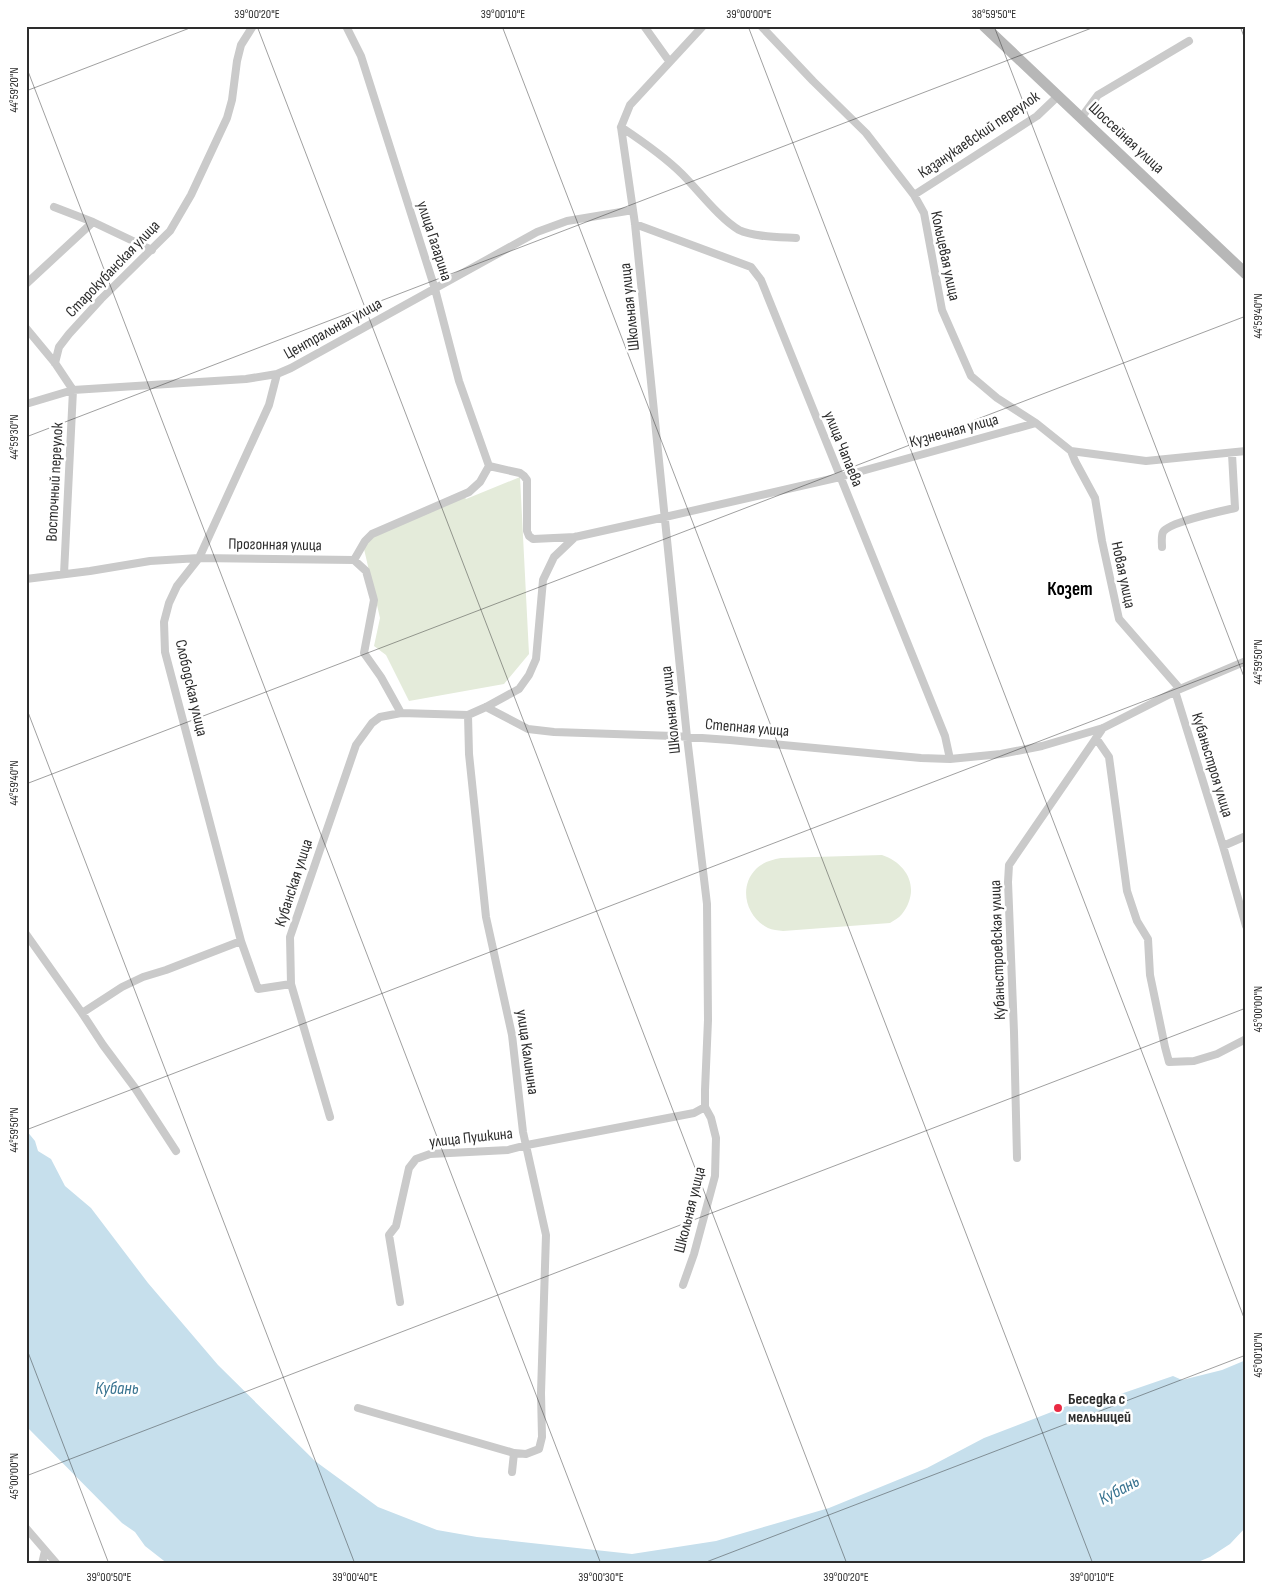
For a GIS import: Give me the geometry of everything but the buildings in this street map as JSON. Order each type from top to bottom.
[{"type":"street","name":"Старокубанская улица","points":[[55,363],[59,347],[70,334],[170,231],[191,195],[227,118],[232,100],[241,45],[253,26]]},
{"type":"street","name":"улица Гагарина","points":[[346,26],[361,56],[436,289],[459,381],[489,466]]},
{"type":"street","points":[[644,26],[670,61]]},
{"type":"street","points":[[703,26],[630,105],[621,128],[644,142],[680,172],[716,210],[738,229],[762,235],[796,238]]},
{"type":"street","name":"Кольцевая улица","points":[[760,26],[866,133],[914,195],[924,214],[942,310],[970,376],[997,398],[1036,423]]},
{"type":"street","name":"Шоссейная улица","points":[[984,26],[1246,274]]},
{"type":"street","points":[[1081,118],[1098,95],[1189,41]]},
{"type":"street","name":"Казанукаевский переулок","points":[[914,195],[1037,116],[1058,96]]},
{"type":"street","name":"Школьная улица","points":[[621,128],[634,210],[707,904],[708,1020],[705,1107],[711,1118],[716,1138],[715,1176],[684,1285]]},
{"type":"street","points":[[54,207],[94,222],[152,250]]},
{"type":"street","name":"Центральная улица","points":[[26,404],[73,390],[246,379],[276,374],[291,368],[537,232],[567,221],[634,210]]},
{"type":"street","points":[[26,284],[94,222]]},
{"type":"street","name":"улица Чапаева","points":[[635,224],[751,267],[761,280],[945,736],[950,759]]},
{"type":"street","points":[[26,328],[55,363],[73,390]]},
{"type":"street","name":"Слободская улица","points":[[276,374],[269,405],[198,558],[178,586],[164,622],[165,652],[241,941],[258,989],[291,984]]},
{"type":"street","name":"Восточный переулок","points":[[64,574],[73,390]]},
{"type":"street","points":[[1036,423],[1072,451],[1146,461],[1246,452]]},
{"type":"street","name":"Кузнечная улица","points":[[489,466],[520,473],[524,476],[526,480],[527,531],[529,536],[533,539],[575,537],[840,477],[1036,423]]},
{"type":"street","name":"Новая улица","points":[[1072,451],[1075,461],[1095,498],[1119,619],[1178,690]]},
{"type":"street","points":[[1162,547],[1164,531],[1173,524],[1235,508],[1232,454]]},
{"type":"street","points":[[401,713],[381,677],[364,654],[374,600],[366,571],[354,560],[365,541],[372,534],[469,492],[480,482],[489,466]]},
{"type":"street","points":[[468,715],[519,689],[529,675],[536,659],[543,580],[554,558],[575,537]]},
{"type":"street","name":"Прогонная улица","points":[[26,579],[150,561],[198,558],[354,560]]},
{"type":"street","points":[[1178,690],[1246,661]]},
{"type":"street","name":"Степная улица","points":[[486,707],[528,729],[554,732],[688,737],[950,759],[1001,754],[1042,746],[1103,728],[1178,690]]},
{"type":"street","name":"Кубаньстроя улица","points":[[1178,690],[1246,926]]},
{"type":"street","name":"Кубанская улица","points":[[330,1117],[291,984],[290,937],[356,744],[372,723],[380,718],[401,713],[468,715]]},
{"type":"street","name":"улица Калинина","points":[[468,715],[469,754],[486,918],[504,991],[512,1035],[524,1132],[546,1235],[541,1393],[542,1437],[539,1449],[526,1454],[514,1453]]},
{"type":"street","name":"Кубаньстроевская улица","points":[[1017,1158],[1009,865],[1103,728]]},
{"type":"street","points":[[1096,738],[1109,757],[1127,891],[1137,921],[1148,938],[1150,976],[1164,1048],[1169,1062],[1194,1061],[1217,1054],[1246,1039]]},
{"type":"street","points":[[1223,846],[1246,836]]},
{"type":"street","points":[[26,934],[103,1046],[135,1088],[176,1151]]},
{"type":"street","points":[[82,1013],[122,987],[143,977],[241,941]]},
{"type":"street","name":"улица Пушкина","points":[[400,1302],[389,1235],[396,1226],[409,1168],[416,1159],[430,1154],[508,1150],[694,1113],[705,1107]]},
{"type":"street","points":[[358,1408],[514,1453],[512,1472]]},
{"type":"street","points":[[26,1528],[57,1564]]},
{"type":"street","points":[[42,1564],[45,1551]]},
{"type":"green space","points":[[520,477],[529,654],[504,684],[409,701],[386,655],[374,646],[380,618],[364,549],[367,538],[464,496],[466,499]]},
{"type":"green space","points":[[882,855],[899,864],[905,871],[911,887],[908,905],[901,915],[890,923],[783,931],[770,929],[754,917],[747,901],[747,884],[750,876],[756,869],[767,862],[781,858]]},
{"type":"water","name":"Кубань","points":[[26,1130],[35,1141],[38,1151],[51,1159],[65,1186],[91,1208],[148,1283],[218,1365],[315,1461],[378,1507],[437,1530],[477,1537],[632,1554],[716,1541],[829,1508],[927,1468],[984,1438],[1067,1406],[1106,1399],[1173,1376],[1182,1380],[1222,1370],[1246,1360],[1246,1527],[1230,1544],[1210,1557],[1193,1564],[168,1564],[145,1546],[135,1532],[122,1523],[26,1426]]},
{"type":"place","name":"Беседка с мельницей","points":[[1058,1408]]},
{"type":"district","name":"Козет","points":[[1070,589]]}]
